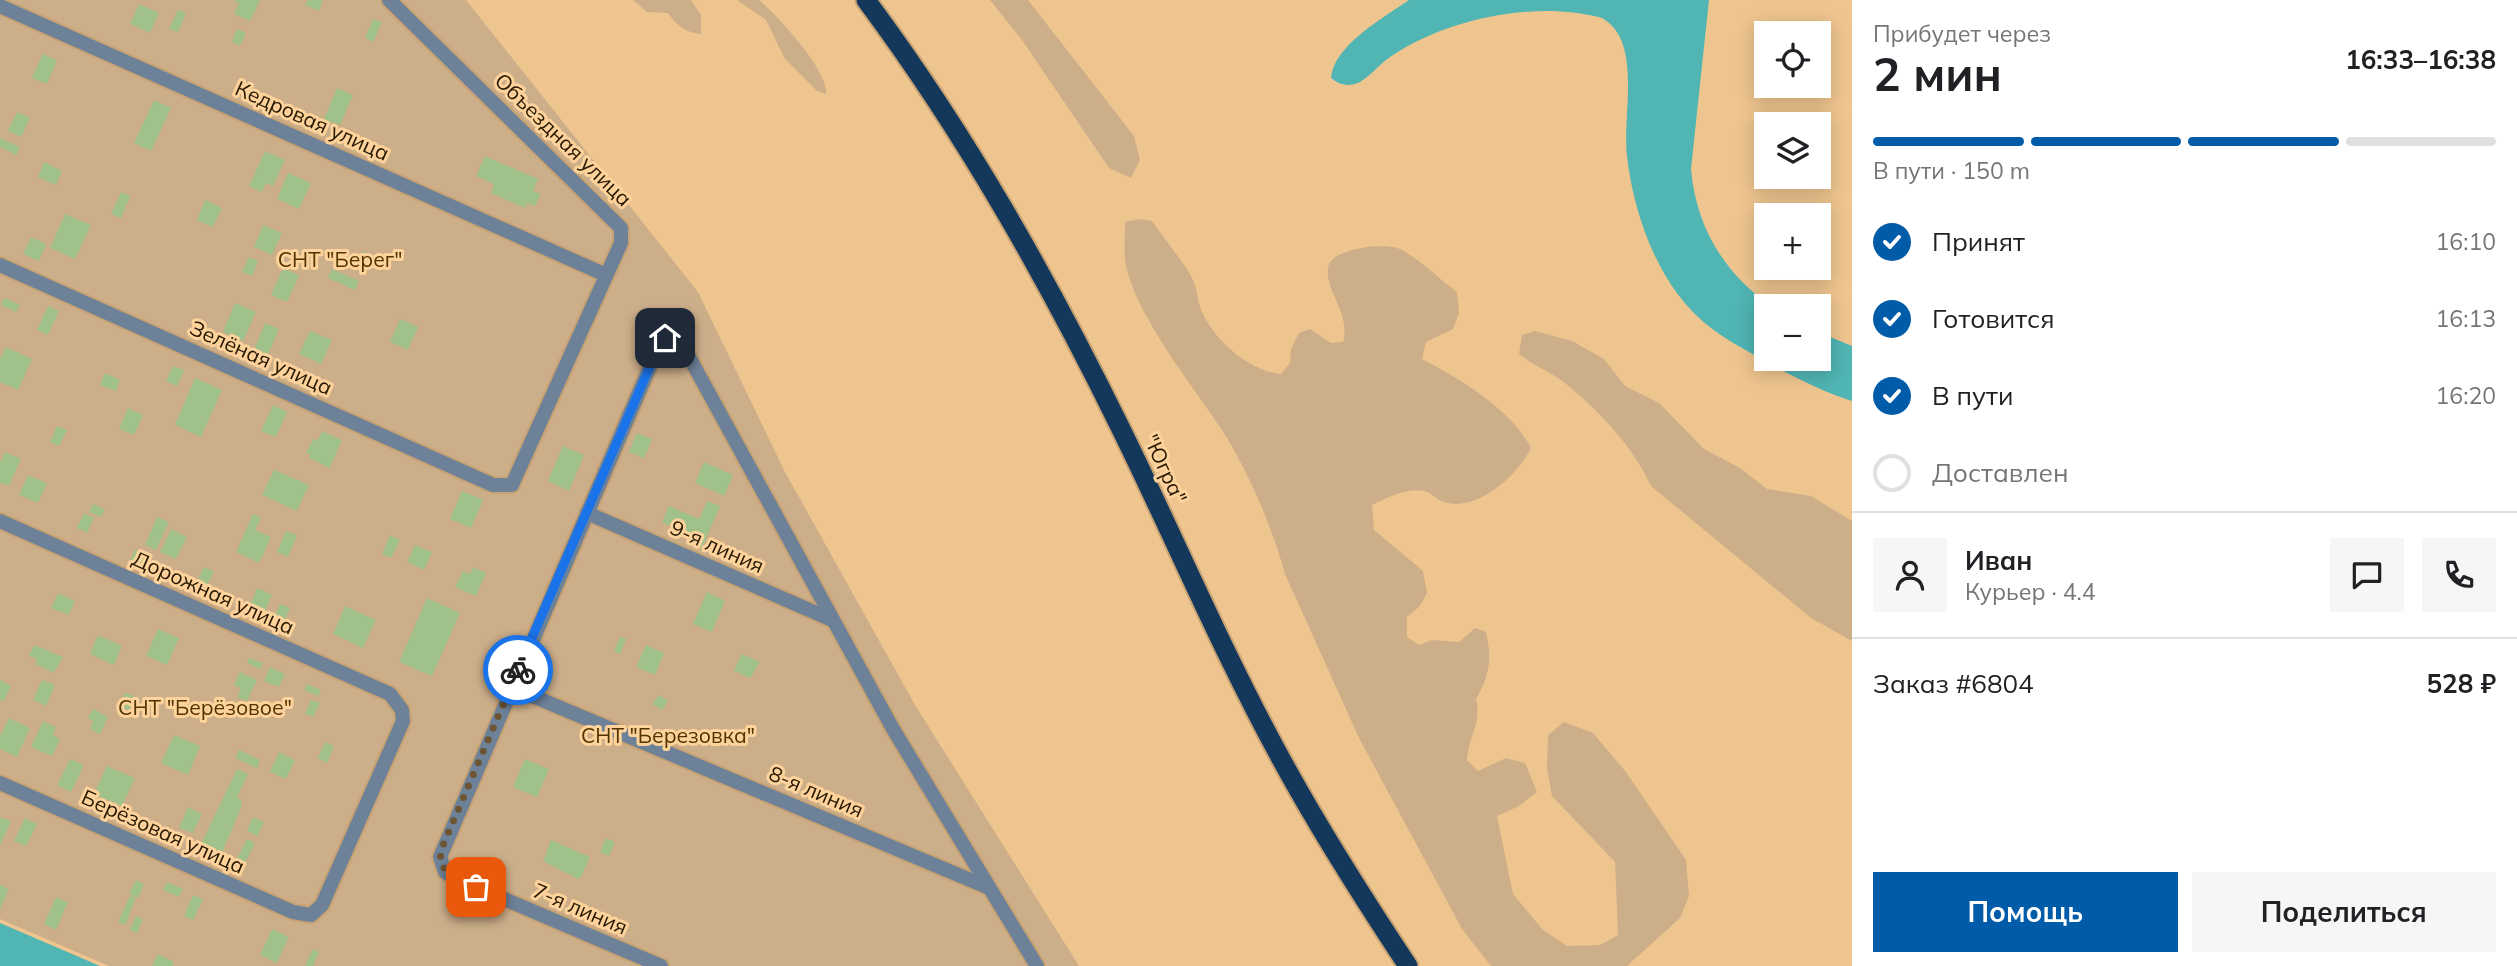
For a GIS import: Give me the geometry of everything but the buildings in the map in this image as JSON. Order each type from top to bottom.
[{"type":"highway","name":"\"Югра\"","points":[[866,0],[943,110],[1015,226],[1122,430],[1279,757],[1358,890],[1408,966]]},
{"type":"street","name":"Объездная улица","points":[[389,0],[618,222],[623,235],[516,480],[505,487]]},
{"type":"street","name":"Кедровая улица","points":[[0,6],[606,275]]},
{"type":"street","name":"Зелёная улица","points":[[0,265],[493,485],[505,487]]},
{"type":"street","points":[[511,687],[661,341],[671,336],[677,338],[830,619],[987,887],[1037,966]]},
{"type":"street","name":"9-я линия","points":[[587,513],[830,619]]},
{"type":"street","name":"Дорожная улица","points":[[0,521],[390,694],[402,710],[401,730],[322,905],[311,915]]},
{"type":"street","name":"7-я линия","points":[[511,687],[441,850],[441,863],[445,872],[661,966]]},
{"type":"street","name":"8-я линия","points":[[511,687],[987,887]]},
{"type":"street","name":"Берёзовая улица","points":[[0,783],[293,912],[311,915]]},
{"type":"green space","points":[[0,0],[466,0],[698,292],[785,472],[915,705],[1079,966],[109,966],[0,919]]},
{"type":"green space","points":[[633,0],[691,0],[701,15],[701,34],[682,28],[668,13],[647,12]]},
{"type":"green space","points":[[737,0],[759,0],[777,18],[811,58],[825,84],[826,94],[817,91],[785,59],[766,20]]},
{"type":"green space","points":[[990,0],[1028,0],[1134,136],[1140,160],[1131,178],[1109,168],[1022,40]]},
{"type":"green space","points":[[1139,219],[1152,221],[1183,263],[1194,282],[1203,314],[1216,335],[1246,361],[1269,372],[1281,374],[1290,363],[1291,349],[1299,333],[1310,329],[1331,343],[1343,342],[1344,322],[1330,286],[1328,268],[1331,261],[1348,251],[1383,246],[1400,249],[1457,292],[1459,313],[1453,329],[1426,342],[1422,359],[1483,396],[1511,420],[1531,448],[1506,480],[1483,497],[1470,502],[1444,502],[1427,492],[1417,490],[1397,494],[1372,505],[1374,530],[1423,571],[1427,593],[1419,607],[1407,617],[1407,637],[1419,645],[1432,640],[1459,642],[1475,628],[1486,632],[1488,667],[1476,699],[1476,722],[1467,760],[1478,771],[1506,758],[1525,763],[1537,792],[1519,806],[1497,816],[1513,894],[1543,930],[1567,946],[1600,945],[1618,935],[1615,862],[1552,796],[1547,768],[1548,735],[1564,722],[1593,733],[1626,772],[1686,860],[1689,896],[1680,918],[1627,966],[1491,966],[1462,929],[1359,738],[1285,574],[1266,517],[1240,461],[1164,346],[1138,300],[1125,259],[1125,222]]},
{"type":"green space","points":[[1535,331],[1572,341],[1604,359],[1625,386],[1659,403],[1704,449],[1740,468],[1767,489],[1811,496],[1852,521],[1852,641],[1811,618],[1651,486],[1625,443],[1591,406],[1565,383],[1519,354],[1522,335]]},
{"type":"water","points":[[1409,0],[1709,0],[1691,169],[1699,210],[1715,247],[1739,279],[1755,294],[1754,355],[1718,333],[1693,312],[1677,294],[1652,251],[1636,203],[1627,156],[1627,61],[1623,43],[1615,29],[1602,18],[1577,13],[1550,11],[1494,16],[1467,22],[1415,42],[1356,84],[1334,81],[1331,78],[1334,66],[1341,54],[1374,24]]},
{"type":"water","points":[[1831,337],[1852,346],[1852,401],[1784,371],[1831,371]]},
{"type":"water","points":[[0,923],[100,966],[0,966]]},
{"type":"way so far","points":[[476,887],[445,872],[441,863],[441,850],[518,670]]},
{"type":"route","points":[[518,670],[661,341],[665,338]]},
{"type":"park label","name":"СНТ \"Берег\"","points":[[340,260]]},
{"type":"park label","name":"СНТ \"Берёзовое\"","points":[[205,708]]},
{"type":"park label","name":"СНТ \"Березовка\"","points":[[668,736]]}]
